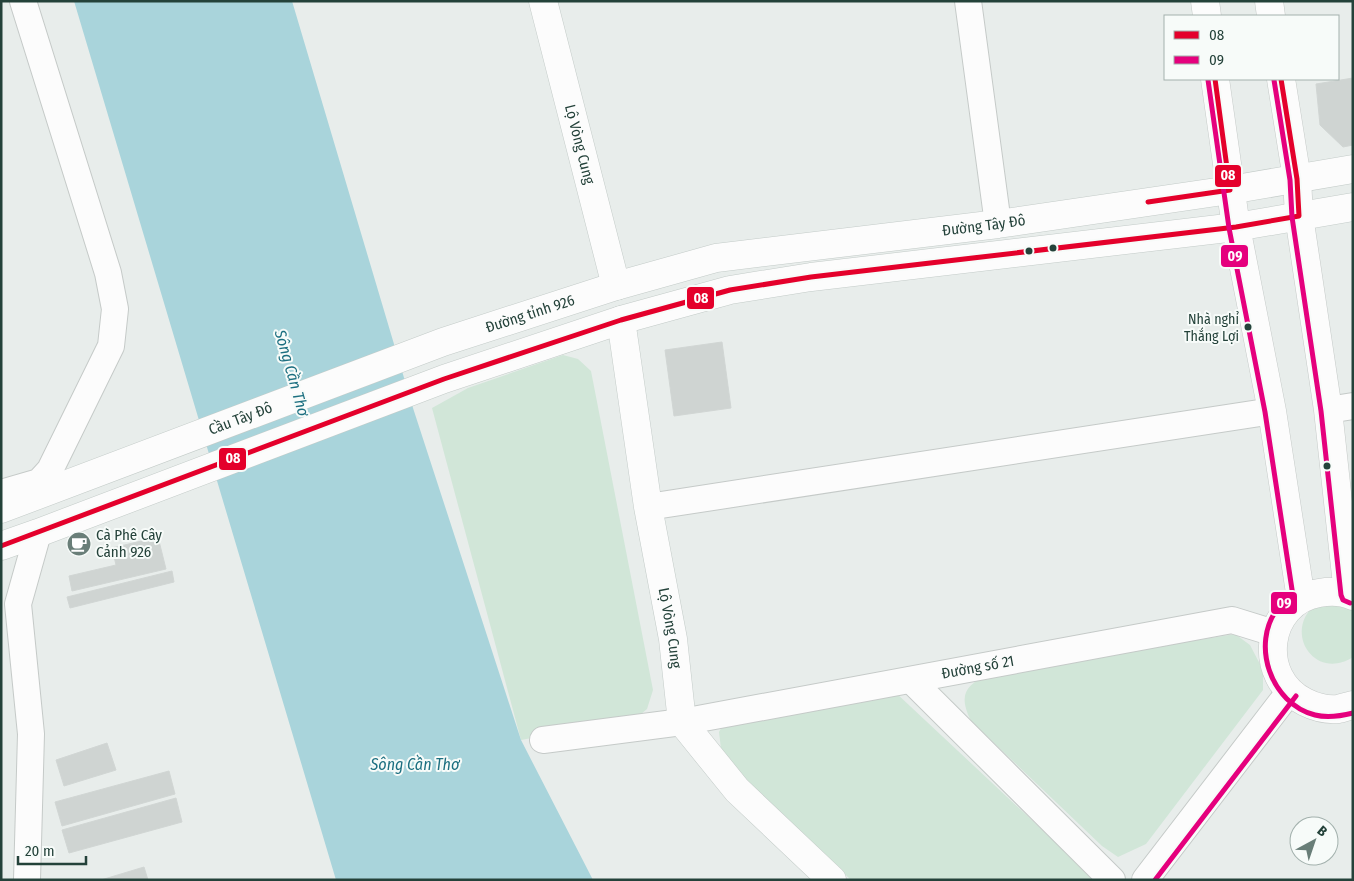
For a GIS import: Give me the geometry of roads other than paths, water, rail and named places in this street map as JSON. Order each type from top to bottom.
[{"type":"main road","name":"Lộ Vòng Cung","points":[[543,1],[616,286]]},
{"type":"main road","points":[[1205,1],[1207,15]]},
{"type":"main road","points":[[1269,1],[1271,15]]},
{"type":"main road","points":[[1215,80],[1236,228],[1272,412],[1301,600]]},
{"type":"main road","points":[[1281,80],[1297,179],[1299,216],[1340,408],[1350,595],[1330,591],[1312,594],[1295,603],[1282,616],[1274,633],[1272,651],[1275,670],[1284,686],[1298,699],[1316,708],[1337,709],[1353,705]]},
{"type":"main road","name":"Đường Tây Đô","points":[[616,286],[716,258],[998,224],[1230,190],[1353,169]]},
{"type":"main road","name":"Đường Tây Đô","points":[[621,320],[730,290],[810,277],[1236,228],[1353,207]]},
{"type":"main road","name":"Đường tỉnh 926","points":[[443,342],[616,286]]},
{"type":"main road","name":"Lộ Vòng Cung","points":[[621,320],[648,507],[673,639],[682,722]]},
{"type":"main road","points":[[1,546],[444,379],[621,320]]},
{"type":"main road","name":"Cầu Tây Đô","points":[[1,509],[443,342]]},
{"type":"main road","points":[[682,722],[737,790],[832,880]]},
{"type":"street","points":[[1,493],[39,482],[50,470],[111,346],[115,309],[108,273],[23,1]]},
{"type":"street","points":[[968,1],[998,224]]},
{"type":"street","points":[[648,507],[1272,412]]},
{"type":"street","points":[[27,880],[31,734],[18,604],[46,530]]},
{"type":"street","name":"Đường số 21","points":[[543,740],[682,722],[1232,620],[1274,633]]},
{"type":"street","points":[[911,680],[1112,880]]},
{"type":"street","points":[[1145,880],[1290,691]]},
{"type":"water","name":"Sông Cần Thơ","points":[[74,1],[292,1],[413,408],[521,740],[593,880],[336,880]]},
{"type":"place","name":"Nhà nghỉ Thắng Lợi","points":[[1248,327]]},
{"type":"place","name":"Cà Phê Cây Cảnh 926","points":[[79,544]]}]
